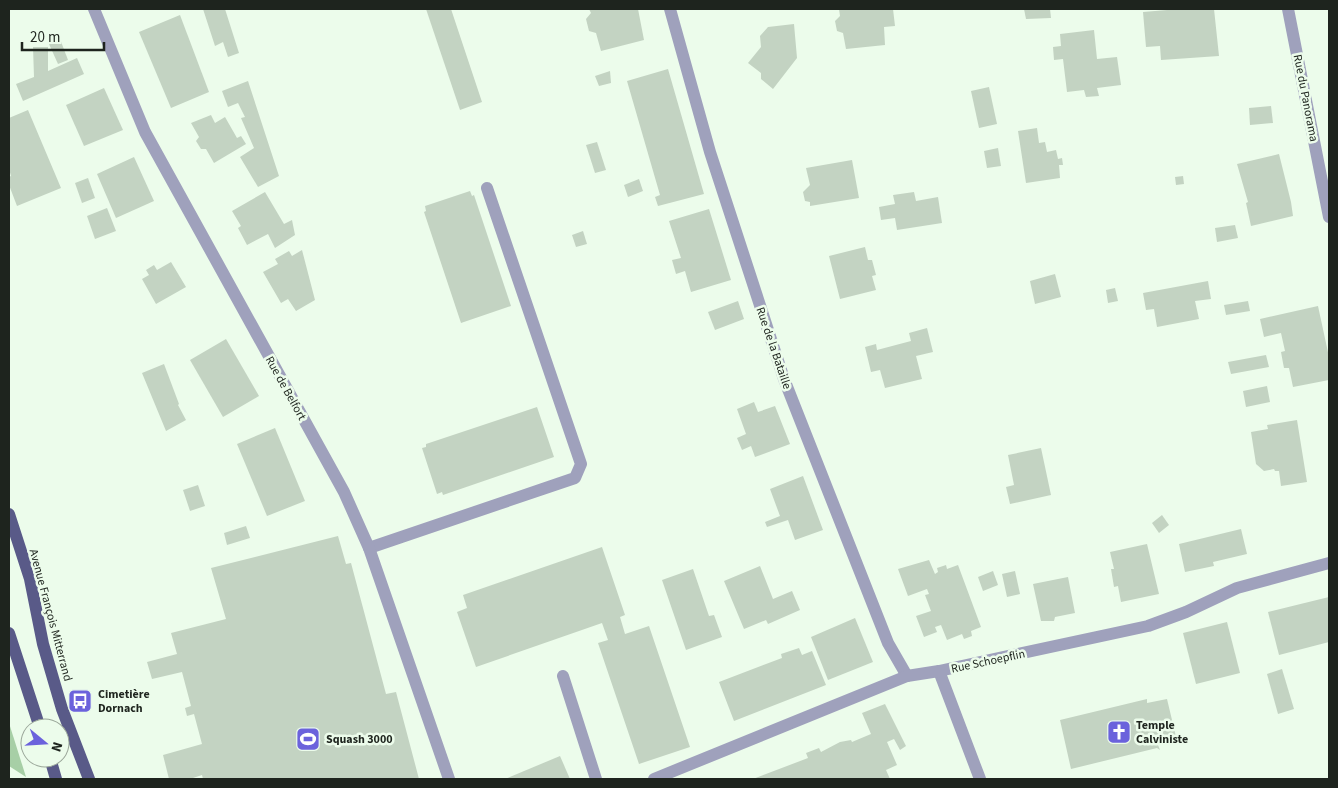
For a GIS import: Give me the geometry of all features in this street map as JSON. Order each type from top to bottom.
[{"type":"main road","name":"Avenue François Mitterrand","points":[[9,514],[30,579],[43,644],[62,709],[89,779]]},
{"type":"main road","points":[[9,633],[37,718]]},
{"type":"street","name":"Rue de Belfort","points":[[94,9],[146,132],[344,492],[369,548],[448,779]]},
{"type":"street","name":"Rue de la Bataille","points":[[670,9],[710,152],[784,380],[888,643],[907,676]]},
{"type":"street","name":"Rue du Panorama","points":[[1288,9],[1329,217]]},
{"type":"street","points":[[369,548],[575,478],[581,464],[487,188]]},
{"type":"street","name":"Rue Schoepflin","points":[[654,779],[669,776],[907,676],[940,671],[1148,626],[1186,612],[1237,588],[1329,562]]},
{"type":"street","points":[[940,671],[980,779]]},
{"type":"street","points":[[564,676],[596,779]]},
{"type":"green space","points":[[9,723],[20,758],[20,768],[23,768],[26,777],[9,766]]},
{"type":"building","points":[[203,9],[225,9],[239,53],[228,57],[223,42],[215,46]]},
{"type":"building","points":[[426,9],[451,9],[482,102],[460,110]]},
{"type":"building","points":[[589,9],[638,9],[644,40],[601,51],[596,33],[589,31],[586,19],[591,13]]},
{"type":"building","points":[[839,9],[893,9],[895,26],[884,27],[885,45],[846,49],[843,33],[837,31],[835,21],[840,16]]},
{"type":"building","points":[[1024,9],[1050,9],[1051,18],[1026,19]]},
{"type":"building","points":[[1214,9],[1219,56],[1161,60],[1160,46],[1146,47],[1143,12]]},
{"type":"building","points":[[180,15],[209,92],[171,108],[139,32]]},
{"type":"building","points":[[794,24],[797,58],[773,89],[761,79],[761,73],[748,63],[761,47],[760,36],[768,27]]},
{"type":"building","points":[[1094,30],[1097,59],[1117,57],[1121,85],[1097,88],[1099,96],[1086,97],[1084,90],[1067,92],[1063,59],[1054,60],[1053,47],[1061,46],[1060,34]]},
{"type":"building","points":[[60,39],[68,60],[58,64],[49,44]]},
{"type":"building","points":[[33,47],[48,47],[48,71],[77,58],[84,74],[23,101],[16,84],[34,77]]},
{"type":"building","points":[[668,69],[704,194],[658,206],[655,197],[660,195],[627,81]]},
{"type":"building","points":[[610,71],[611,83],[599,86],[595,76]]},
{"type":"building","points":[[248,81],[279,176],[258,187],[240,157],[254,148],[241,118],[245,117],[238,103],[228,107],[222,91]]},
{"type":"building","points":[[989,87],[997,124],[979,128],[971,91]]},
{"type":"building","points":[[104,88],[123,130],[84,146],[66,105]]},
{"type":"building","points":[[1271,106],[1273,123],[1250,125],[1249,108]]},
{"type":"building","points":[[28,110],[61,188],[17,206],[9,185],[9,177],[11,176],[9,169],[9,118]]},
{"type":"building","points":[[211,115],[215,123],[225,117],[237,138],[241,136],[246,144],[214,163],[206,149],[201,149],[196,141],[199,137],[191,123]]},
{"type":"building","points":[[1037,128],[1039,143],[1045,142],[1047,152],[1056,150],[1058,159],[1062,158],[1063,165],[1059,165],[1060,178],[1026,183],[1018,131]]},
{"type":"building","points":[[597,142],[606,170],[595,173],[586,145]]},
{"type":"building","points":[[998,148],[1001,166],[987,168],[984,151]]},
{"type":"building","points":[[1279,154],[1293,216],[1251,226],[1246,203],[1248,202],[1237,164]]},
{"type":"building","points":[[134,157],[154,201],[116,218],[97,174]]},
{"type":"building","points":[[852,160],[859,198],[810,206],[810,202],[805,201],[803,192],[810,185],[806,168]]},
{"type":"building","points":[[1183,176],[1184,184],[1176,185],[1175,177]]},
{"type":"building","points":[[88,178],[95,198],[82,203],[75,183]]},
{"type":"building","points":[[639,179],[643,191],[628,197],[624,185]]},
{"type":"building","points":[[470,191],[472,196],[474,195],[511,306],[461,323],[424,212],[426,211],[425,206]]},
{"type":"building","points":[[265,192],[284,224],[292,220],[295,235],[275,248],[268,234],[247,245],[238,228],[241,226],[232,211]]},
{"type":"building","points":[[914,192],[916,201],[938,197],[942,223],[897,230],[895,218],[881,220],[879,207],[895,204],[893,195]]},
{"type":"building","points":[[107,208],[116,231],[95,239],[87,216]]},
{"type":"building","points":[[709,209],[731,280],[691,292],[685,271],[676,274],[672,260],[681,258],[669,221]]},
{"type":"building","points":[[1235,225],[1238,238],[1217,242],[1215,228]]},
{"type":"building","points":[[583,231],[587,244],[576,247],[572,235]]},
{"type":"building","points":[[865,247],[868,260],[872,260],[876,275],[872,276],[876,290],[840,299],[829,256]]},
{"type":"building","points":[[302,250],[315,300],[296,311],[288,299],[281,303],[263,272],[278,264],[275,259],[289,251],[292,256]]},
{"type":"building","points":[[171,262],[186,287],[156,304],[142,279],[149,275],[146,270],[154,265],[157,270]]},
{"type":"building","points":[[1055,274],[1061,297],[1035,304],[1030,281]]},
{"type":"building","points":[[1208,281],[1211,299],[1195,301],[1199,319],[1157,327],[1154,309],[1146,310],[1143,293]]},
{"type":"building","points":[[1115,288],[1118,301],[1108,303],[1106,290]]},
{"type":"building","points":[[738,301],[744,319],[715,330],[708,312]]},
{"type":"building","points":[[1248,301],[1250,311],[1226,315],[1224,305]]},
{"type":"building","points":[[1318,306],[1329,357],[1329,380],[1293,387],[1289,368],[1284,368],[1281,352],[1285,351],[1281,333],[1264,337],[1260,319]]},
{"type":"building","points":[[927,328],[933,352],[916,356],[922,379],[885,388],[880,370],[871,372],[865,347],[876,344],[877,350],[911,341],[909,333]]},
{"type":"building","points":[[226,339],[259,396],[223,417],[190,360]]},
{"type":"building","points":[[1266,355],[1269,367],[1231,374],[1228,362]]},
{"type":"building","points":[[164,364],[178,405],[186,420],[166,431],[142,373]]},
{"type":"building","points":[[1267,386],[1270,402],[1246,407],[1243,391]]},
{"type":"building","points":[[754,402],[758,412],[775,406],[790,444],[755,457],[751,446],[742,450],[737,438],[746,434],[737,409]]},
{"type":"building","points":[[537,407],[554,457],[443,495],[442,492],[437,494],[422,448],[426,447],[426,444]]},
{"type":"building","points":[[1297,420],[1307,482],[1281,486],[1279,471],[1274,469],[1264,471],[1256,464],[1251,432],[1268,429],[1267,425]]},
{"type":"building","points":[[275,428],[305,501],[267,516],[237,444]]},
{"type":"building","points":[[1041,448],[1051,495],[1010,504],[1006,487],[1014,485],[1008,455]]},
{"type":"building","points":[[803,476],[823,530],[795,540],[788,520],[767,527],[765,522],[780,516],[770,489]]},
{"type":"building","points":[[198,485],[205,506],[190,511],[183,490]]},
{"type":"building","points":[[1162,515],[1169,525],[1159,533],[1152,523]]},
{"type":"building","points":[[246,526],[250,538],[227,545],[224,533]]},
{"type":"building","points":[[1241,529],[1247,554],[1213,562],[1214,566],[1185,572],[1179,544]]},
{"type":"building","points":[[338,536],[346,564],[351,563],[386,694],[396,692],[419,779],[203,779],[202,775],[190,779],[169,779],[163,755],[202,744],[194,714],[187,716],[185,708],[191,706],[182,672],[152,679],[147,662],[177,654],[171,633],[226,619],[211,568]]},
{"type":"building","points":[[1147,544],[1159,594],[1121,602],[1118,586],[1114,587],[1111,569],[1114,569],[1110,552]]},
{"type":"building","points":[[602,547],[625,615],[620,617],[625,634],[649,626],[690,747],[639,764],[598,643],[608,640],[602,623],[476,667],[457,612],[467,608],[463,595]]},
{"type":"building","points":[[929,560],[935,574],[938,572],[937,568],[946,565],[947,569],[958,565],[981,627],[971,631],[972,636],[964,639],[962,634],[947,640],[941,625],[935,627],[937,632],[924,637],[916,616],[931,611],[925,595],[929,594],[927,589],[908,596],[898,569]]},
{"type":"building","points":[[760,566],[773,599],[792,591],[800,610],[768,624],[766,620],[744,629],[724,581]]},
{"type":"building","points":[[693,569],[709,616],[714,615],[722,637],[686,650],[662,580]]},
{"type":"building","points":[[993,571],[998,585],[983,591],[978,577]]},
{"type":"building","points":[[1015,571],[1020,594],[1007,597],[1002,574]]},
{"type":"building","points":[[1068,577],[1075,613],[1055,617],[1054,621],[1041,621],[1033,584]]},
{"type":"building","points":[[1329,597],[1329,642],[1279,655],[1268,612]]},
{"type":"building","points":[[855,618],[873,662],[828,680],[811,637]]},
{"type":"building","points":[[1227,622],[1240,673],[1196,684],[1183,633]]},
{"type":"building","points":[[799,648],[802,655],[812,651],[826,685],[734,721],[719,682],[782,658],[781,654]]},
{"type":"building","points":[[1282,669],[1294,709],[1278,714],[1267,674]]},
{"type":"building","name":"Temple Calviniste","points":[[1147,699],[1147,703],[1167,699],[1177,741],[1158,745],[1160,750],[1157,748],[1071,769],[1060,720]]},
{"type":"building","points":[[885,704],[906,746],[900,750],[894,739],[887,742],[897,765],[886,770],[890,779],[753,779],[808,758],[806,753],[819,748],[821,752],[840,742],[851,740],[852,742],[871,734],[862,713]]},
{"type":"building","points":[[560,756],[570,779],[505,779]]},
{"type":"place","name":"Cimetière Dornach","points":[[80,701]]},
{"type":"place","name":"Temple Calviniste","points":[[1119,732]]},
{"type":"place","name":"Squash 3000","points":[[308,739]]}]
